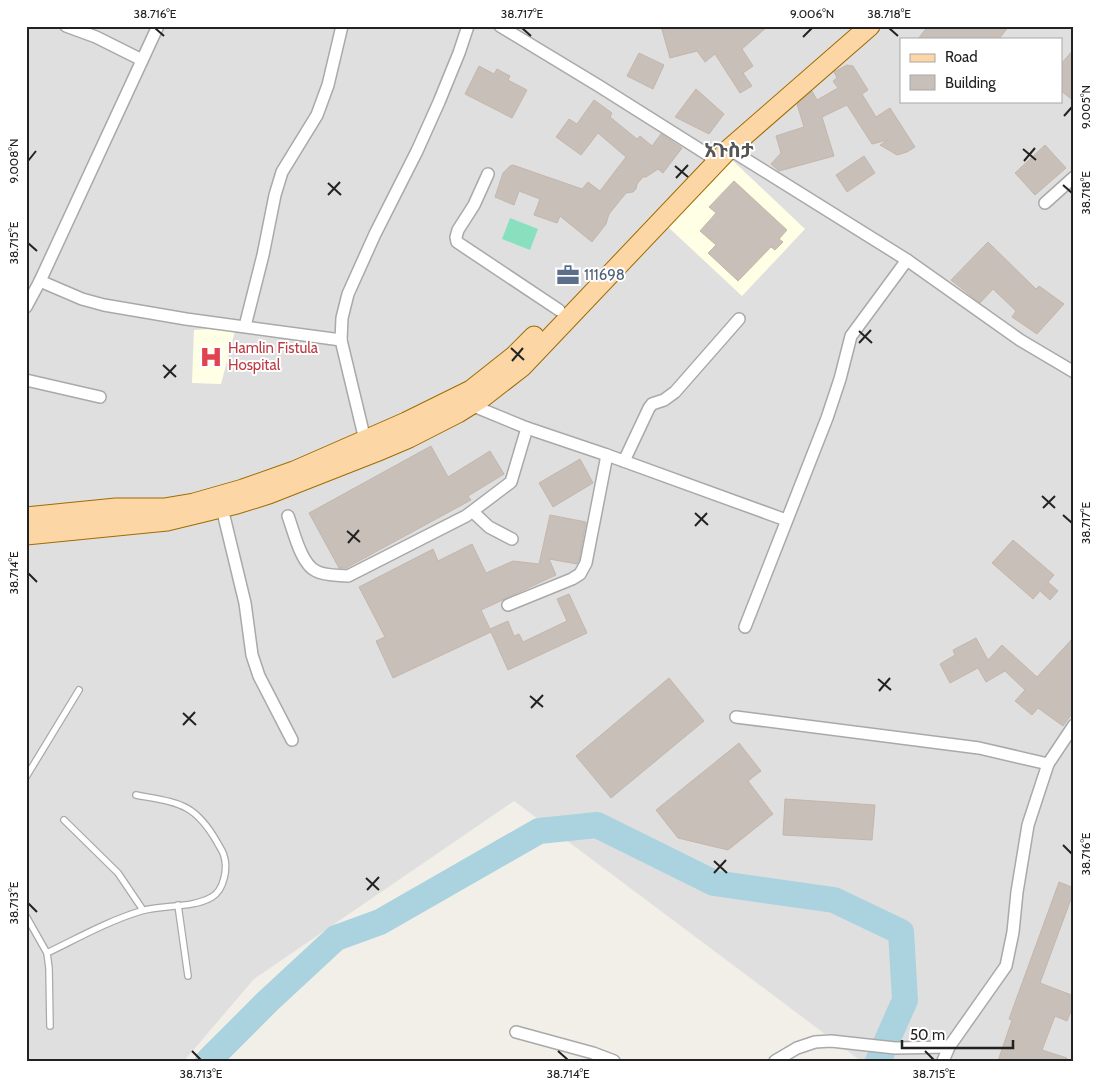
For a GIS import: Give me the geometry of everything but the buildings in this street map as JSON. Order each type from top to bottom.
[{"type":"main road","points":[[26,517],[108,508],[164,508],[194,503],[243,489],[294,471],[439,407],[471,390],[514,356],[710,156],[858,26]]},
{"type":"main road","points":[[26,535],[167,520],[222,508],[269,494],[376,452],[409,438],[471,405],[522,367],[728,149],[870,26]]},
{"type":"street","points":[[66,26],[96,37],[142,60]]},
{"type":"street","points":[[26,307],[40,281],[158,26]]},
{"type":"street","points":[[245,326],[282,172],[317,115],[328,85],[342,26]]},
{"type":"street","points":[[365,440],[341,340],[342,318],[348,294],[375,234],[417,152],[459,53],[468,26]]},
{"type":"street","points":[[500,26],[710,156]]},
{"type":"street","points":[[728,149],[907,260],[1020,340],[1074,372]]},
{"type":"street","points":[[488,174],[474,205],[458,230],[457,242],[559,310]]},
{"type":"street","points":[[1046,203],[1074,177]]},
{"type":"street","points":[[745,627],[827,418],[840,379],[851,336],[907,260]]},
{"type":"street","points":[[40,281],[82,299],[104,305],[186,319],[341,340]]},
{"type":"street","points":[[624,461],[652,404],[664,400],[674,392],[739,319]]},
{"type":"street","points":[[26,380],[100,397]]},
{"type":"street","points":[[471,405],[527,428],[607,454],[786,520]]},
{"type":"street","points":[[288,516],[304,559],[316,571],[348,576],[473,512],[511,482],[527,428]]},
{"type":"street","points":[[508,605],[580,574],[586,563],[607,454]]},
{"type":"street","points":[[222,508],[245,603],[252,655],[259,676],[292,740]]},
{"type":"street","points":[[473,512],[489,527],[512,539]]},
{"type":"street","points":[[736,717],[979,748],[1048,764]]},
{"type":"street","points":[[943,1061],[948,1047],[1006,966],[1013,932],[1028,824],[1048,764],[1074,725]]},
{"type":"street","points":[[516,1032],[614,1061]]},
{"type":"street","points":[[775,1061],[797,1048],[815,1042],[831,1041],[895,1048],[948,1047]]},
{"type":"lane","points":[[26,777],[79,690]]},
{"type":"lane","points":[[47,953],[114,920],[143,910],[193,903],[213,897],[221,888],[226,866],[224,856],[209,829],[193,811],[173,802],[136,795]]},
{"type":"lane","points":[[64,820],[118,873],[143,910]]},
{"type":"lane","points":[[178,905],[188,976]]},
{"type":"lane","points":[[26,916],[47,953],[50,1026]]},
{"type":"shaded area","points":[[26,26],[1074,26],[1074,1061],[861,1061],[514,801],[254,979],[184,1061],[26,1061]]},
{"type":"shaded area","points":[[731,159],[805,229],[742,296],[667,226]]},
{"type":"shaded area","name":"Hamlin Fistula Hospital","points":[[194,330],[235,331],[221,384],[192,383]]},
{"type":"green space","points":[[510,218],[538,229],[530,250],[502,239]]},
{"type":"waterway","points":[[208,1061],[268,1001],[336,938],[380,922],[539,831],[597,825],[714,883],[834,900],[901,932],[905,1000],[878,1061]]},
{"type":"place","name":"111698","points":[[568,275]]},
{"type":"place","name":"Hamlin Fistula Hospital","points":[[211,357]]},
{"type":"district","name":"አጉስታ","points":[[729,150]]}]
